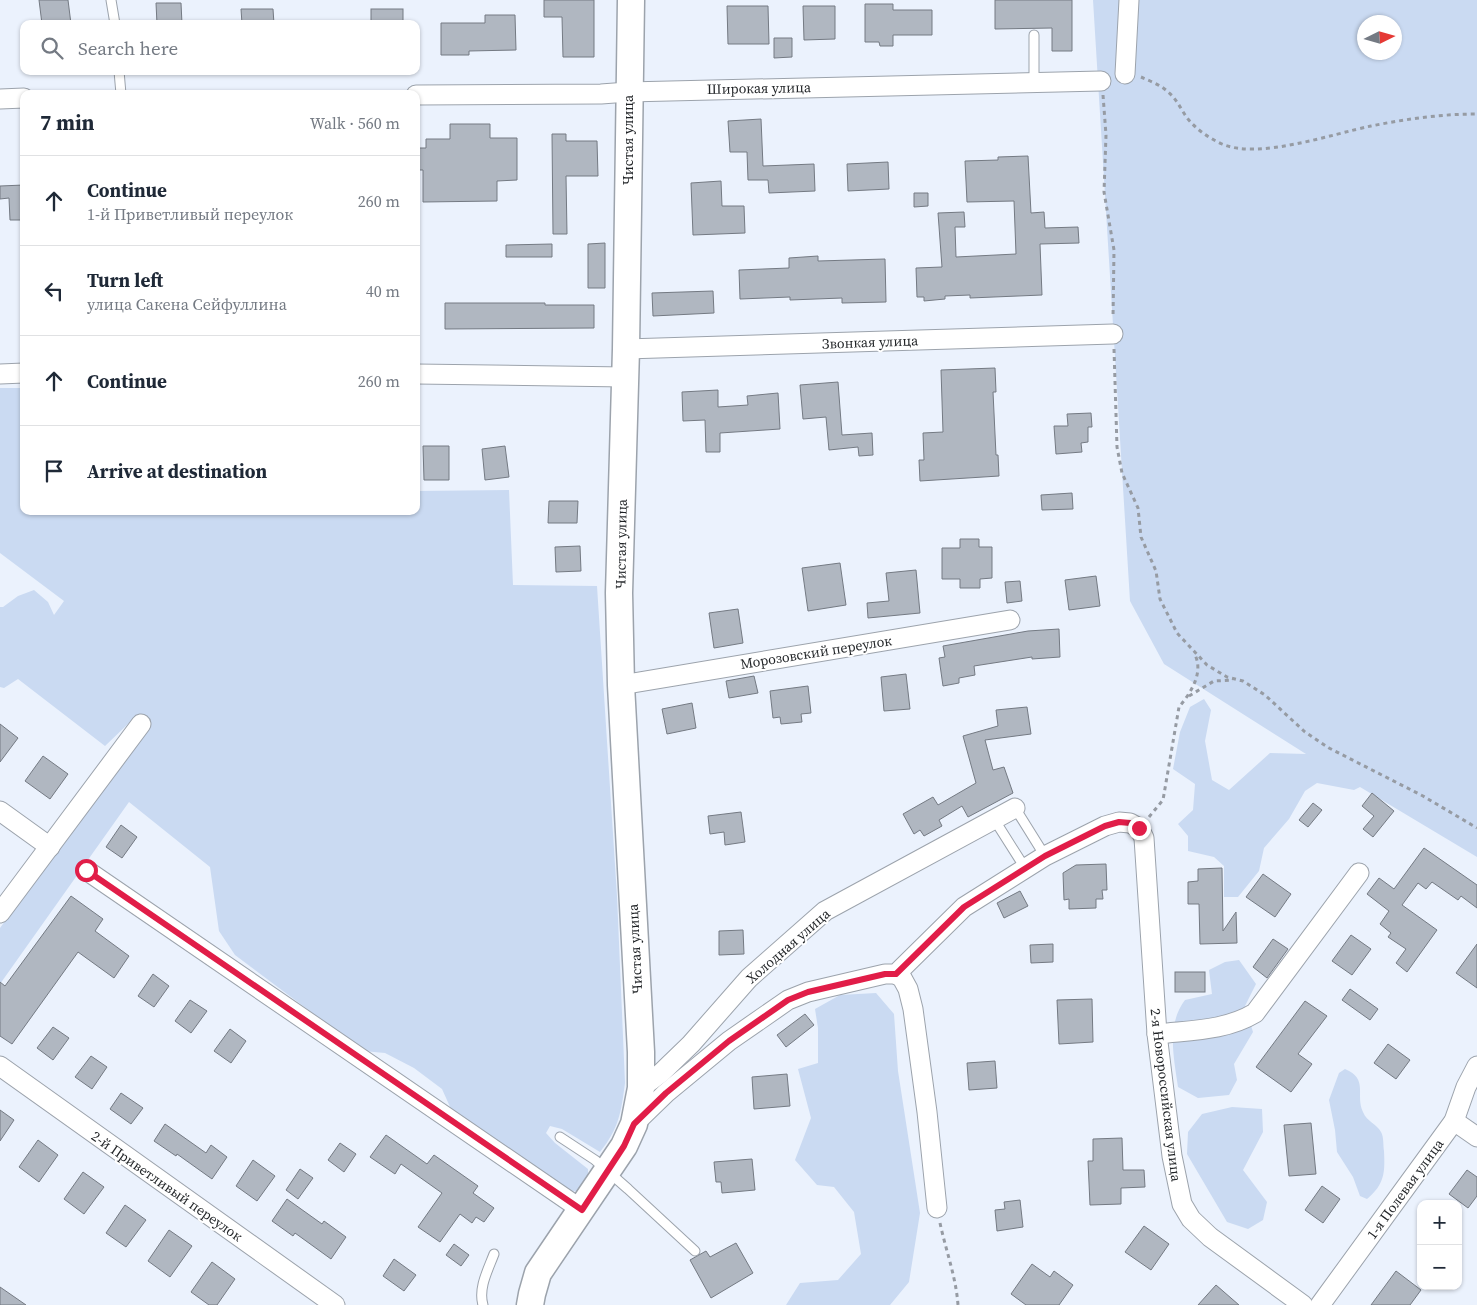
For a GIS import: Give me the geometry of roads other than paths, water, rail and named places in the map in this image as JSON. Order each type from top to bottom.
[{"type":"street","name":"Чистая улица","points":[[530,1305],[538,1273],[624,1146],[634,1124],[641,1088],[641,1052],[621,685],[620,593],[631,0]]},
{"type":"street","points":[[1125,74],[1129,0]]},
{"type":"street","name":"Широкая улица","points":[[420,95],[601,94],[1034,81],[1101,81]]},
{"type":"street","points":[[0,99],[20,98]]},
{"type":"street","name":"Звонкая улица","points":[[626,349],[1113,334]]},
{"type":"street","points":[[0,374],[20,373]]},
{"type":"street","points":[[420,374],[624,377]]},
{"type":"street","name":"Морозовский переулок","points":[[621,685],[1010,620]]},
{"type":"street","points":[[0,913],[141,724]]},
{"type":"street","name":"Холодная улица","points":[[641,1088],[661,1073],[691,1044],[749,978],[825,911],[1015,808]]},
{"type":"street","points":[[0,811],[50,847]]},
{"type":"street","name":"2-я Новороссийская улица","points":[[1045,856],[1105,826],[1119,822],[1130,823],[1139,828],[1144,838],[1146,858],[1157,1034],[1172,1156],[1182,1204],[1191,1219],[1210,1237],[1303,1305]]},
{"type":"street","points":[[896,974],[964,907],[1045,856]]},
{"type":"street","points":[[86,870],[582,1210]]},
{"type":"street","points":[[1157,1034],[1224,1027],[1240,1022],[1254,1013],[1360,873]]},
{"type":"street","points":[[634,1124],[666,1093],[729,1041],[788,1000],[808,992],[885,974],[896,974],[902,978],[908,989],[913,1009],[937,1208]]},
{"type":"street","name":"2-й Приветливый переулок","points":[[0,1066],[335,1305]]},
{"type":"street","name":"1-я Полевая улица","points":[[1320,1305],[1454,1121],[1466,1087],[1477,1066]]},
{"type":"street","points":[[1454,1121],[1477,1137]]},
{"type":"lane","points":[[111,0],[114,20]]},
{"type":"lane","points":[[1034,35],[1034,81]]},
{"type":"lane","points":[[119,75],[121,90]]},
{"type":"lane","points":[[1015,808],[1045,856]]},
{"type":"lane","points":[[994,819],[1025,868]]},
{"type":"lane","points":[[560,1136],[595,1160],[695,1251]]},
{"type":"lane","points":[[483,1305],[481,1299],[484,1280],[494,1254]]}]
